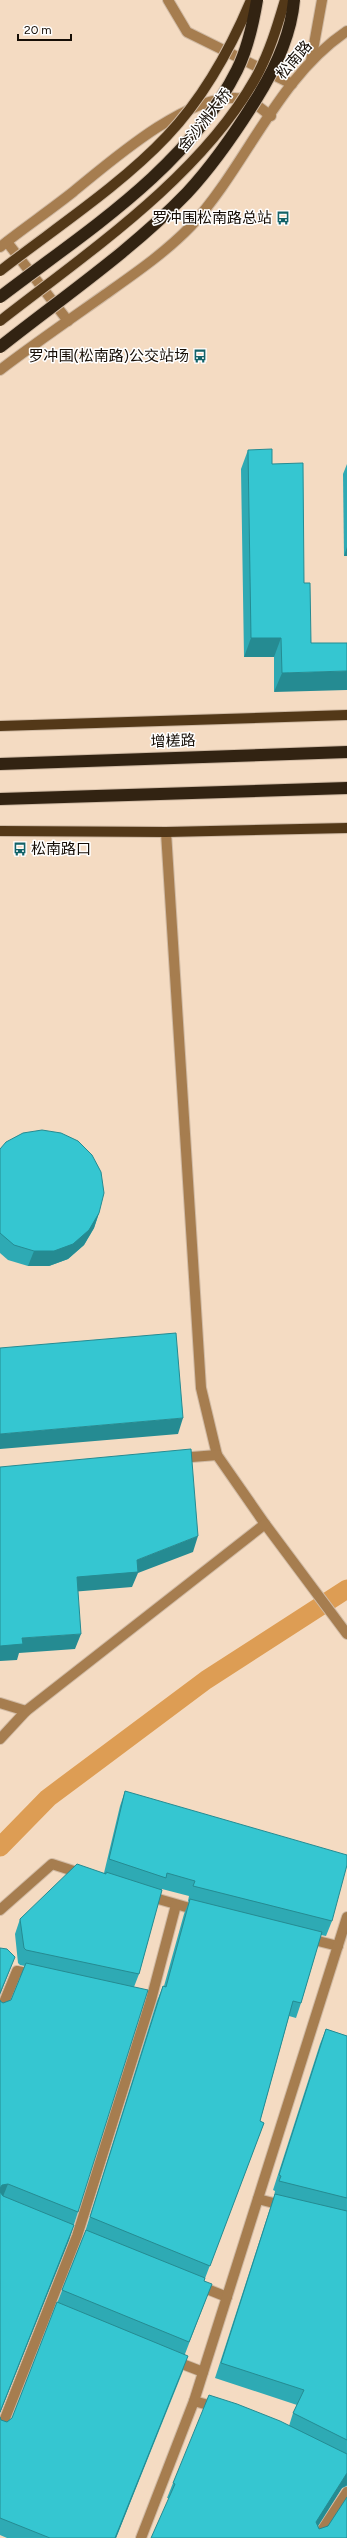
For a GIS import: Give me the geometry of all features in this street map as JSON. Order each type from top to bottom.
[{"type":"highway","points":[[0,297],[123,202],[172,158],[192,136],[228,88],[238,68],[249,39],[257,0]]},
{"type":"highway","points":[[0,347],[144,232],[186,193],[205,172],[244,118],[264,87],[289,28],[294,0]]},
{"type":"highway","name":"增槎路","points":[[0,764],[347,752]]},
{"type":"highway","points":[[0,799],[347,788]]},
{"type":"main road","name":"金沙洲大桥","points":[[0,271],[156,148],[199,98],[225,56],[251,0]]},
{"type":"main road","name":"金沙洲大桥","points":[[0,321],[111,234],[175,179],[235,108],[262,66],[285,0]]},
{"type":"main road","name":"增槎路","points":[[0,726],[347,715]]},
{"type":"main road","points":[[0,831],[166,832],[347,828]]},
{"type":"street","points":[[168,0],[187,32],[292,84]]},
{"type":"street","points":[[312,61],[322,0]]},
{"type":"street","name":"松南路","points":[[0,370],[148,263],[190,227],[208,207],[292,84],[312,61],[347,31]]},
{"type":"street","points":[[68,321],[3,244],[98,170],[175,117],[213,101],[236,98],[249,101],[271,116]]},
{"type":"street","points":[[166,832],[201,1388],[217,1455],[264,1524],[347,1634]]},
{"type":"street","points":[[171,1459],[217,1455]]},
{"type":"street","points":[[0,1739],[26,1711],[264,1524]]},
{"type":"street","points":[[0,1703],[26,1711]]},
{"type":"street","points":[[0,1910],[52,1864],[96,1878]]},
{"type":"street","points":[[140,1893],[176,1905],[207,1913]]},
{"type":"street","points":[[0,2431],[52,2311],[77,2236],[176,1905]]},
{"type":"street","points":[[140,2538],[194,2401],[347,1917]]},
{"type":"street","points":[[299,1936],[338,1946]]},
{"type":"street","points":[[8,1962],[17,1971],[47,1977]]},
{"type":"street","points":[[0,2012],[17,1971]]},
{"type":"street","points":[[258,2199],[295,2208]]},
{"type":"street","points":[[186,2281],[227,2296]]},
{"type":"street","points":[[160,2356],[203,2372]]},
{"type":"street","points":[[194,2401],[229,2411]]},
{"type":"street","points":[[317,2538],[347,2492]]},
{"type":"building","points":[[272,449],[272,464],[303,463],[304,583],[310,583],[311,643],[347,643],[347,671],[282,673],[281,638],[251,638],[248,450]]},
{"type":"building","points":[[42,1130],[61,1133],[78,1141],[92,1155],[101,1172],[104,1193],[99,1213],[89,1230],[73,1244],[54,1251],[34,1251],[14,1245],[0,1233],[0,1149],[6,1142],[23,1133]]},
{"type":"building","points":[[176,1333],[183,1418],[0,1434],[0,1348]]},
{"type":"building","points":[[191,1449],[198,1536],[137,1560],[138,1572],[77,1577],[81,1634],[22,1638],[23,1644],[0,1646],[0,1467]]},
{"type":"building","points":[[125,1791],[347,1855],[347,1865],[332,1921],[193,1886],[195,1881],[167,1873],[166,1878],[109,1859]]},
{"type":"building","points":[[77,1864],[162,1890],[139,1974],[26,1950],[24,1948],[20,1919]]},
{"type":"building","points":[[190,1899],[322,1932],[301,2003],[293,2001],[260,2121],[264,2123],[210,2266],[90,2217],[163,1986],[166,1987]]},
{"type":"building","points":[[0,1948],[7,1949],[15,1957],[0,1993]]},
{"type":"building","points":[[26,1963],[148,1990],[78,2212],[8,2184],[2,2185],[0,2188],[0,2001],[3,2003],[11,2000]]},
{"type":"building","points":[[326,2029],[347,2036],[347,2198],[279,2181],[281,2176],[279,2175]]},
{"type":"building","points":[[0,2192],[3,2196],[74,2225],[0,2412]]},
{"type":"building","points":[[275,2194],[347,2211],[347,2440],[293,2413],[304,2390],[221,2363]]},
{"type":"building","points":[[86,2230],[205,2278],[204,2281],[212,2284],[189,2342],[62,2290]]},
{"type":"building","points":[[57,2302],[188,2356],[115,2538],[50,2538],[0,2518],[0,2417],[1,2420],[7,2422],[12,2418]]},
{"type":"building","points":[[209,2395],[280,2421],[347,2454],[347,2473],[316,2522],[319,2529],[328,2526],[347,2497],[347,2538],[151,2538],[175,2484],[173,2483]]},
{"type":"waterway","points":[[0,1847],[48,1798],[206,1680],[347,1589]]},
{"type":"place","name":"罗冲围松南路总站","points":[[283,218]]},
{"type":"place","name":"罗冲围(松南路)公交站场","points":[[200,356]]},
{"type":"place","name":"松南路口","points":[[20,849]]}]
